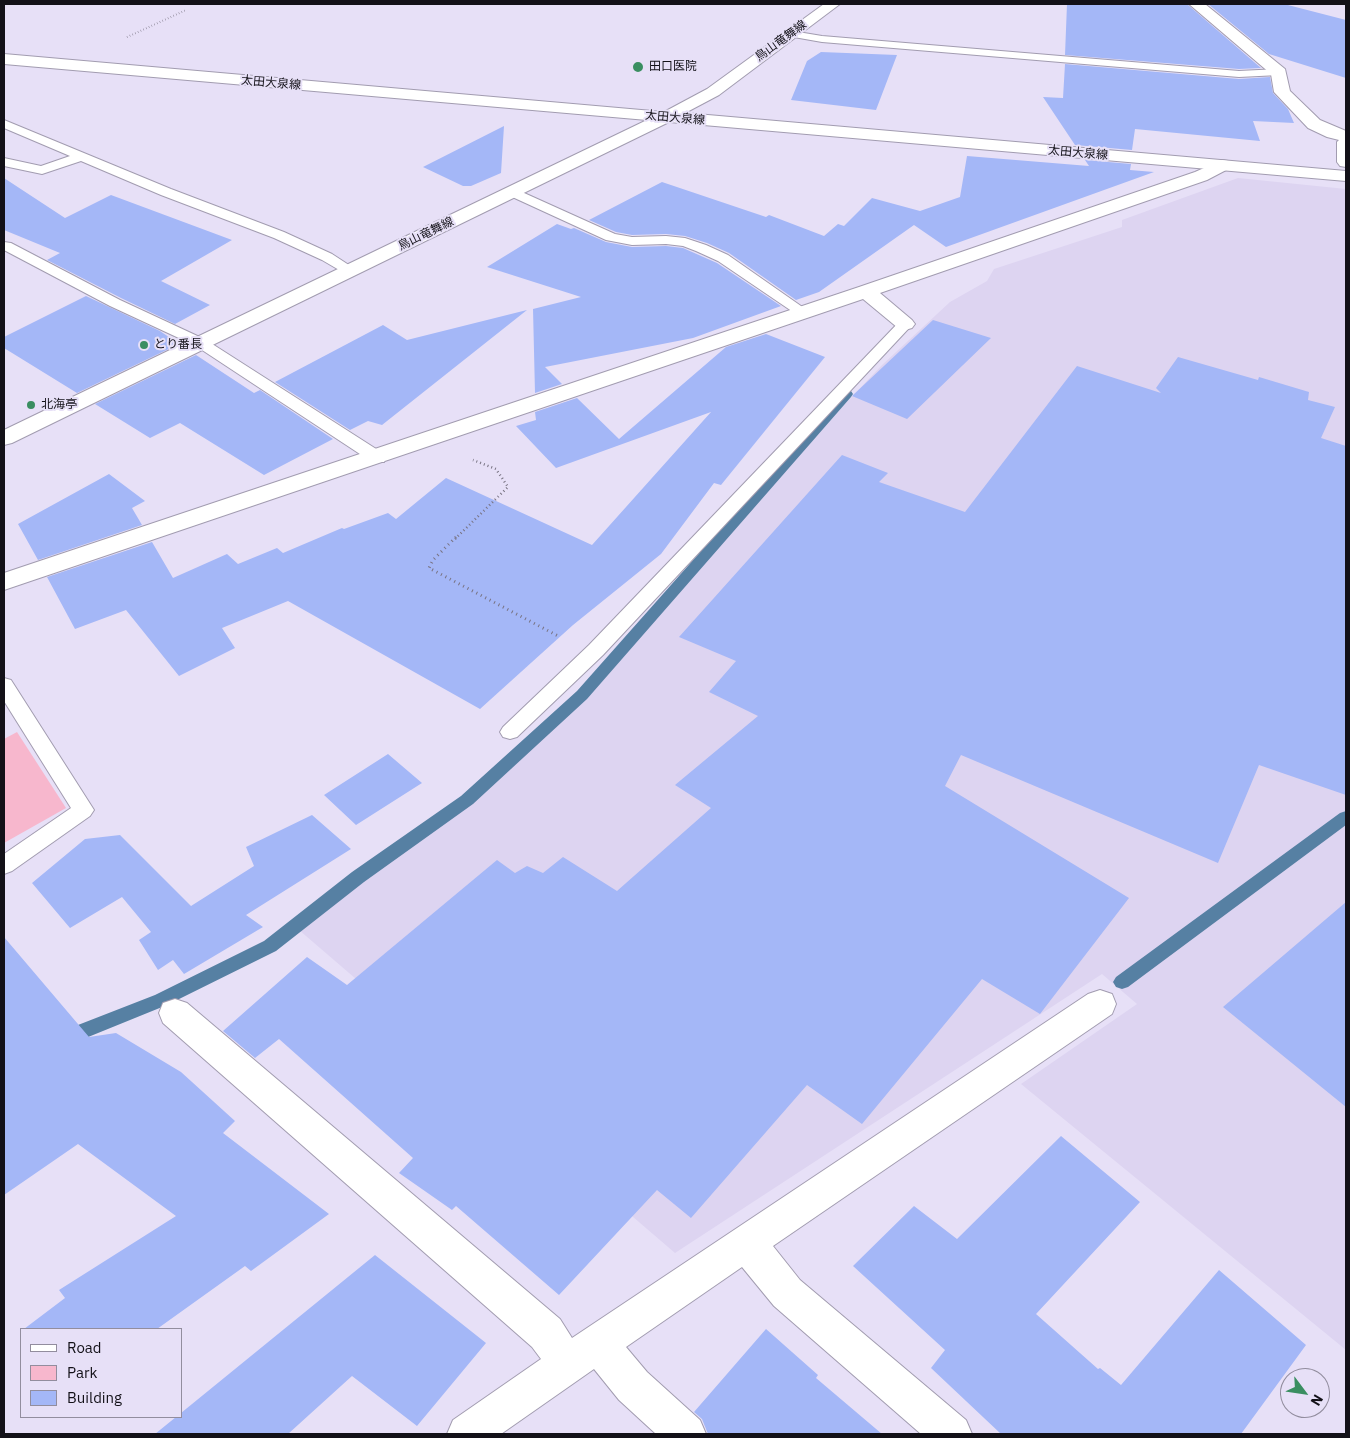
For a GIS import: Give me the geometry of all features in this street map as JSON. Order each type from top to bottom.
[{"type":"main road","name":"鳥山竜舞線","points":[[4,438],[605,148],[713,92],[833,4]]},
{"type":"main road","points":[[1196,4],[1278,72],[1282,92],[1314,124],[1324,130],[1346,136]]},
{"type":"main road","name":"太田大泉線","points":[[4,46],[1322,158],[1346,164]]},
{"type":"main road","name":"太田大泉線","points":[[4,60],[1222,165],[1346,164]]},
{"type":"main road","points":[[1346,142],[1346,164]]},
{"type":"main road","points":[[4,582],[378,458],[866,292],[1201,176],[1222,165]]},
{"type":"main road","points":[[866,292],[905,324]]},
{"type":"main road","points":[[467,1434],[1100,1004]]},
{"type":"main road","points":[[175,1013],[546,1333],[583,1354],[632,1386],[686,1434]]},
{"type":"main road","points":[[746,1243],[787,1293],[952,1434]]},
{"type":"lane","points":[[792,34],[822,39],[1239,74],[1278,72]]},
{"type":"lane","points":[[4,124],[166,192],[279,235],[351,270]]},
{"type":"lane","points":[[4,162],[42,170],[80,157]]},
{"type":"lane","points":[[513,192],[611,237],[632,241],[666,240],[701,248],[723,258],[804,313]]},
{"type":"lane","points":[[6,246],[115,303],[201,343],[378,458]]},
{"type":"lane","points":[[510,732],[592,654],[905,324]]},
{"type":"lane","points":[[4,685],[83,810],[4,865]]},
{"type":"path","points":[[123,38],[186,10]]},
{"type":"path","points":[[427,440],[496,469],[502,475],[508,487],[432,560],[429,568],[592,654]]},
{"type":"shaded area","points":[[1238,178],[1346,189],[1346,1350],[1021,1084],[1137,1004],[1102,974],[675,1253],[299,930],[418,840],[459,813],[602,681],[804,447],[882,365],[950,302],[987,281],[994,269],[1122,227],[1122,220]]},
{"type":"green space","points":[[17,732],[66,808],[4,843],[4,739]]},
{"type":"building","points":[[1067,4],[1187,4],[1261,68],[1239,69],[1065,55]]},
{"type":"building","points":[[1208,4],[1284,4],[1346,20],[1346,78],[1269,54]]},
{"type":"building","points":[[821,52],[897,55],[876,110],[791,100],[807,61]]},
{"type":"building","points":[[1065,64],[1239,79],[1270,77],[1273,93],[1288,109],[1294,123],[1253,121],[1260,141],[1135,129],[1132,150],[1075,145],[1043,97],[1063,98]]},
{"type":"building","points":[[504,126],[501,173],[471,186],[463,186],[423,167]]},
{"type":"building","points":[[967,156],[1089,166],[1085,160],[1131,164],[1130,170],[1154,172],[946,247],[914,225],[819,292],[796,300],[729,253],[707,243],[685,236],[666,234],[632,235],[616,232],[589,220],[662,182],[766,217],[769,215],[824,236],[838,224],[844,226],[872,198],[920,211],[960,197]]},
{"type":"building","points":[[4,178],[65,218],[111,195],[232,240],[161,281],[210,305],[175,324],[47,260],[60,253],[4,230]]},
{"type":"building","points":[[557,224],[571,229],[574,228],[606,242],[632,247],[666,246],[683,248],[717,263],[781,306],[693,338],[545,367],[562,384],[535,393],[533,309],[581,297],[487,267]]},
{"type":"building","points":[[86,296],[160,331],[179,344],[77,393],[4,348],[4,337]]},
{"type":"building","points":[[527,310],[382,425],[368,421],[350,430],[275,382],[383,325],[407,340]]},
{"type":"building","points":[[933,320],[991,338],[907,419],[852,396]]},
{"type":"building","points":[[766,334],[825,357],[721,485],[714,483],[661,554],[573,625],[480,709],[288,601],[222,628],[235,648],[179,676],[126,610],[75,629],[47,577],[152,542],[173,578],[227,554],[238,564],[277,548],[283,553],[342,528],[344,529],[388,513],[396,519],[446,478],[592,545],[711,412],[556,468],[516,426],[536,420],[535,412],[577,398],[619,439],[726,347]]},
{"type":"building","points":[[196,355],[254,393],[260,390],[333,439],[264,475],[180,423],[150,438],[95,404]]},
{"type":"building","points":[[1178,357],[1258,380],[1259,377],[1309,392],[1308,400],[1335,407],[1321,438],[1346,446],[1346,795],[1259,765],[1218,863],[961,755],[945,786],[1129,898],[1040,1014],[982,979],[862,1124],[807,1085],[691,1218],[657,1190],[559,1295],[456,1206],[452,1210],[399,1173],[413,1158],[279,1039],[255,1058],[223,1031],[307,957],[347,985],[497,860],[515,873],[527,866],[543,873],[563,857],[617,891],[711,808],[675,785],[758,716],[709,692],[736,661],[679,637],[842,455],[888,473],[879,482],[965,512],[1077,366],[1161,393],[1156,388]]},
{"type":"building","points":[[109,474],[145,501],[132,508],[142,525],[38,560],[18,524]]},
{"type":"building","points":[[388,754],[422,783],[356,825],[324,795]]},
{"type":"building","points":[[312,815],[351,849],[246,915],[263,927],[184,974],[173,960],[158,970],[139,940],[151,932],[122,897],[70,928],[32,883],[85,839],[120,835],[191,906],[254,866],[246,847]]},
{"type":"building","points":[[1346,902],[1346,1107],[1223,1007]]},
{"type":"building","points":[[4,937],[89,1037],[116,1033],[181,1072],[235,1121],[223,1133],[329,1214],[251,1271],[245,1266],[158,1328],[25,1328],[65,1298],[59,1290],[176,1216],[78,1144],[4,1195]]},
{"type":"building","points":[[1061,1136],[1140,1202],[1036,1314],[1098,1369],[1100,1368],[1121,1385],[1219,1270],[1306,1345],[1289,1368],[1280,1368],[1280,1381],[1241,1434],[1001,1434],[931,1368],[945,1350],[853,1266],[914,1206],[957,1239]]},
{"type":"building","points":[[375,1255],[486,1343],[417,1426],[352,1376],[288,1434],[155,1434],[175,1418],[182,1418],[182,1412]]},
{"type":"building","points":[[766,1329],[818,1375],[816,1378],[882,1434],[708,1434],[702,1419],[694,1412]]},
{"type":"waterway","points":[[66,1038],[161,1000],[270,946],[358,877],[467,800],[582,695],[847,394]]},
{"type":"waterway","points":[[1122,982],[1346,817]]},
{"type":"place","name":"田口医院","points":[[638,67]]},
{"type":"place","name":"とり番長","points":[[144,345]]},
{"type":"place","name":"北海亭","points":[[31,405]]}]
